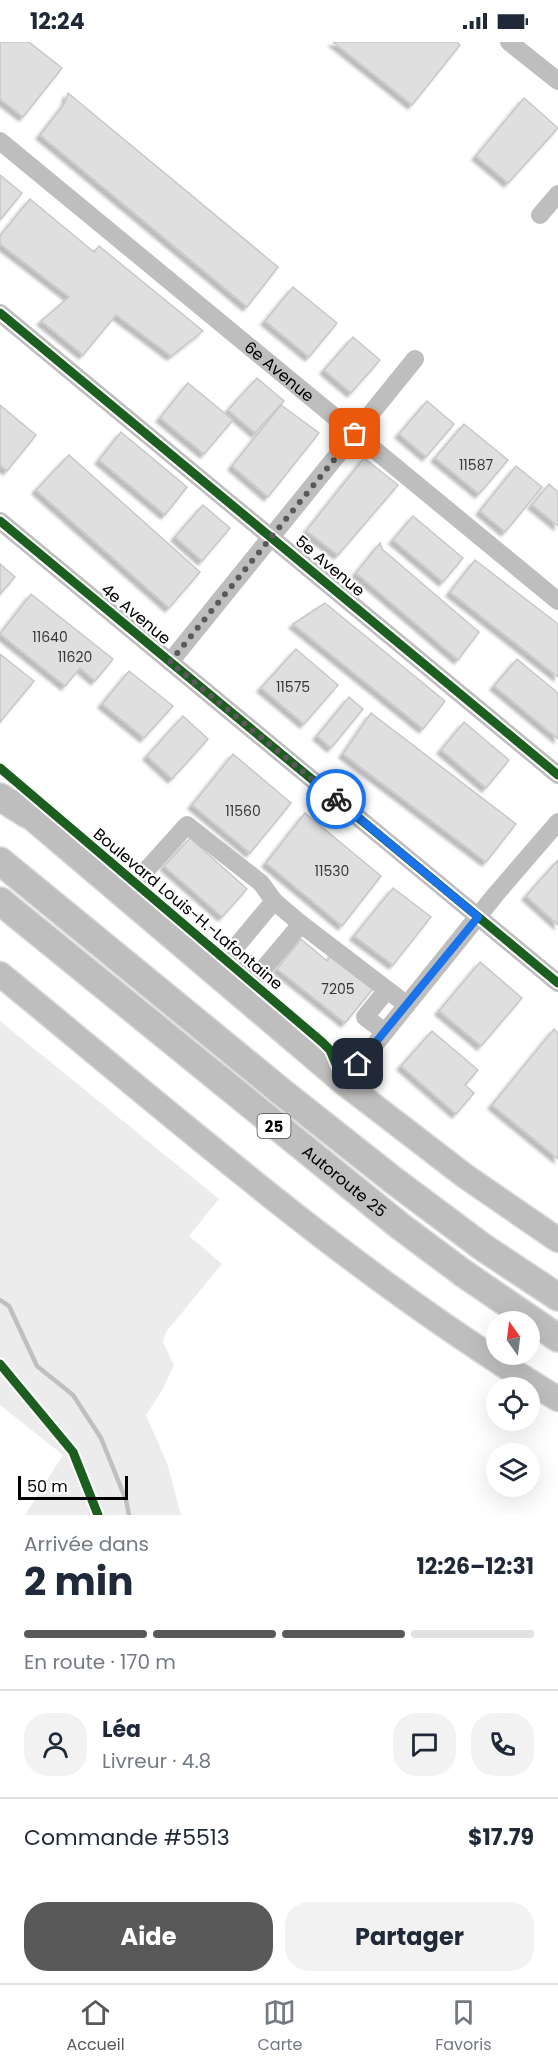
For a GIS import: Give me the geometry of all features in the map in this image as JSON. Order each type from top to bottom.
[{"type":"highway","points":[[0,797],[27,813]]},
{"type":"highway","name":"Autoroute 25","points":[[0,861],[274,1086],[393,1180],[483,1248],[558,1297]]},
{"type":"highway","name":"Autoroute 25","points":[[0,901],[400,1226],[463,1274],[558,1338]]},
{"type":"main road","name":"Boulevard Louis-H.-Lafontaine","points":[[0,791],[344,1083],[457,1170],[558,1240]]},
{"type":"main road","points":[[0,974],[362,1268],[481,1351],[558,1399]]},
{"type":"street","points":[[509,42],[558,81]]},
{"type":"street","name":"6e Avenue","points":[[0,141],[558,601]]},
{"type":"street","points":[[540,215],[558,194]]},
{"type":"street","name":"5e Avenue","points":[[0,313],[558,774]]},
{"type":"street","points":[[170,662],[415,359]]},
{"type":"street","name":"4e Avenue","points":[[0,520],[558,983]]},
{"type":"street","points":[[344,1083],[558,822]]},
{"type":"street","points":[[123,896],[187,825],[261,883],[274,901],[301,924],[407,1005]]},
{"type":"street","points":[[214,974],[274,901]]},
{"type":"street","points":[[233,951],[259,974],[301,924]]},
{"type":"street","points":[[385,1032],[365,1017],[387,990]]},
{"type":"shaded area","points":[[0,1021],[219,1199],[189,1236],[222,1264],[166,1332],[163,1342],[174,1365],[163,1389],[146,1415],[167,1463],[181,1515],[25,1515],[63,1455],[0,1405]]},
{"type":"building","points":[[0,42],[29,42],[62,68],[23,117],[0,99]]},
{"type":"building","points":[[333,42],[457,42],[460,45],[412,105]]},
{"type":"building","points":[[68,93],[278,267],[247,307],[40,135],[65,103]]},
{"type":"building","points":[[524,98],[558,128],[508,183],[476,156]]},
{"type":"building","points":[[0,175],[22,193],[1,219],[0,218]]},
{"type":"building","points":[[30,199],[94,252],[99,246],[203,331],[171,356],[116,315],[83,355],[41,321],[69,297],[0,244],[0,236]]},
{"type":"building","points":[[293,287],[337,323],[309,357],[265,321]]},
{"type":"building","points":[[353,337],[380,360],[351,393],[324,370]]},
{"type":"building","points":[[257,378],[284,401],[255,433],[228,410]]},
{"type":"building","points":[[188,383],[233,420],[204,454],[160,418]]},
{"type":"building","points":[[427,401],[454,424],[426,457],[399,434]]},
{"type":"building","points":[[0,405],[36,435],[7,471],[0,465]]},
{"type":"building","points":[[281,405],[319,433],[268,497],[232,466]]},
{"type":"building","points":[[464,424],[508,460],[479,494],[435,458]]},
{"type":"building","points":[[121,432],[187,487],[165,515],[99,460]]},
{"type":"building","points":[[69,455],[200,572],[169,608],[36,490]]},
{"type":"building","points":[[364,458],[398,485],[338,555],[306,531]]},
{"type":"building","points":[[516,466],[542,487],[505,532],[480,511]]},
{"type":"building","points":[[549,484],[558,492],[558,526],[532,505]]},
{"type":"building","points":[[203,505],[230,528],[202,561],[175,537]]},
{"type":"building","points":[[413,516],[463,558],[443,582],[393,540]]},
{"type":"building","points":[[380,543],[382,549],[479,632],[458,660],[356,573]]},
{"type":"building","points":[[475,560],[558,624],[558,677],[450,592]]},
{"type":"building","points":[[0,564],[15,577],[0,594]]},
{"type":"building","points":[[31,594],[113,659],[95,681],[80,668],[65,686],[0,634]]},
{"type":"building","points":[[325,603],[445,701],[423,729],[293,624]]},
{"type":"building","points":[[296,649],[338,685],[304,724],[261,688]]},
{"type":"building","points":[[0,654],[34,681],[0,722]]},
{"type":"building","points":[[517,659],[558,693],[558,739],[494,686]]},
{"type":"building","points":[[129,671],[173,706],[144,738],[102,704]]},
{"type":"building","points":[[349,697],[363,709],[331,748],[317,736]]},
{"type":"building","points":[[371,713],[516,824],[486,862],[343,754]]},
{"type":"building","points":[[183,716],[208,739],[172,779],[147,756]]},
{"type":"building","points":[[464,722],[509,760],[486,788],[441,750]]},
{"type":"building","points":[[233,754],[291,803],[250,853],[192,805]]},
{"type":"building","points":[[305,813],[381,876],[342,926],[266,863]]},
{"type":"building","points":[[190,838],[247,889],[222,917],[164,866]]},
{"type":"building","points":[[558,860],[558,925],[526,896]]},
{"type":"building","points":[[393,888],[431,917],[393,965],[354,936]]},
{"type":"building","points":[[301,939],[327,961],[335,951],[376,985],[345,1023],[277,969]]},
{"type":"building","points":[[480,962],[522,998],[481,1046],[439,1011]]},
{"type":"building","points":[[554,1029],[558,1033],[558,1159],[492,1105]]},
{"type":"building","points":[[432,1031],[478,1070],[465,1085],[474,1093],[456,1114],[401,1066]]},
{"type":"waterway","points":[[0,1300],[9,1306],[37,1366],[73,1395],[101,1438],[126,1500],[129,1515]]},
{"type":"cycle path","points":[[0,313],[558,775]]},
{"type":"cycle path","points":[[0,521],[558,983]]},
{"type":"cycle path","points":[[0,768],[322,1042],[330,1050],[344,1083]]},
{"type":"cycle path","points":[[0,1364],[73,1452],[98,1515]]},
{"type":"way so far","points":[[336,799],[170,662],[355,434]]},
{"type":"route","points":[[336,799],[478,917],[358,1064]]}]
